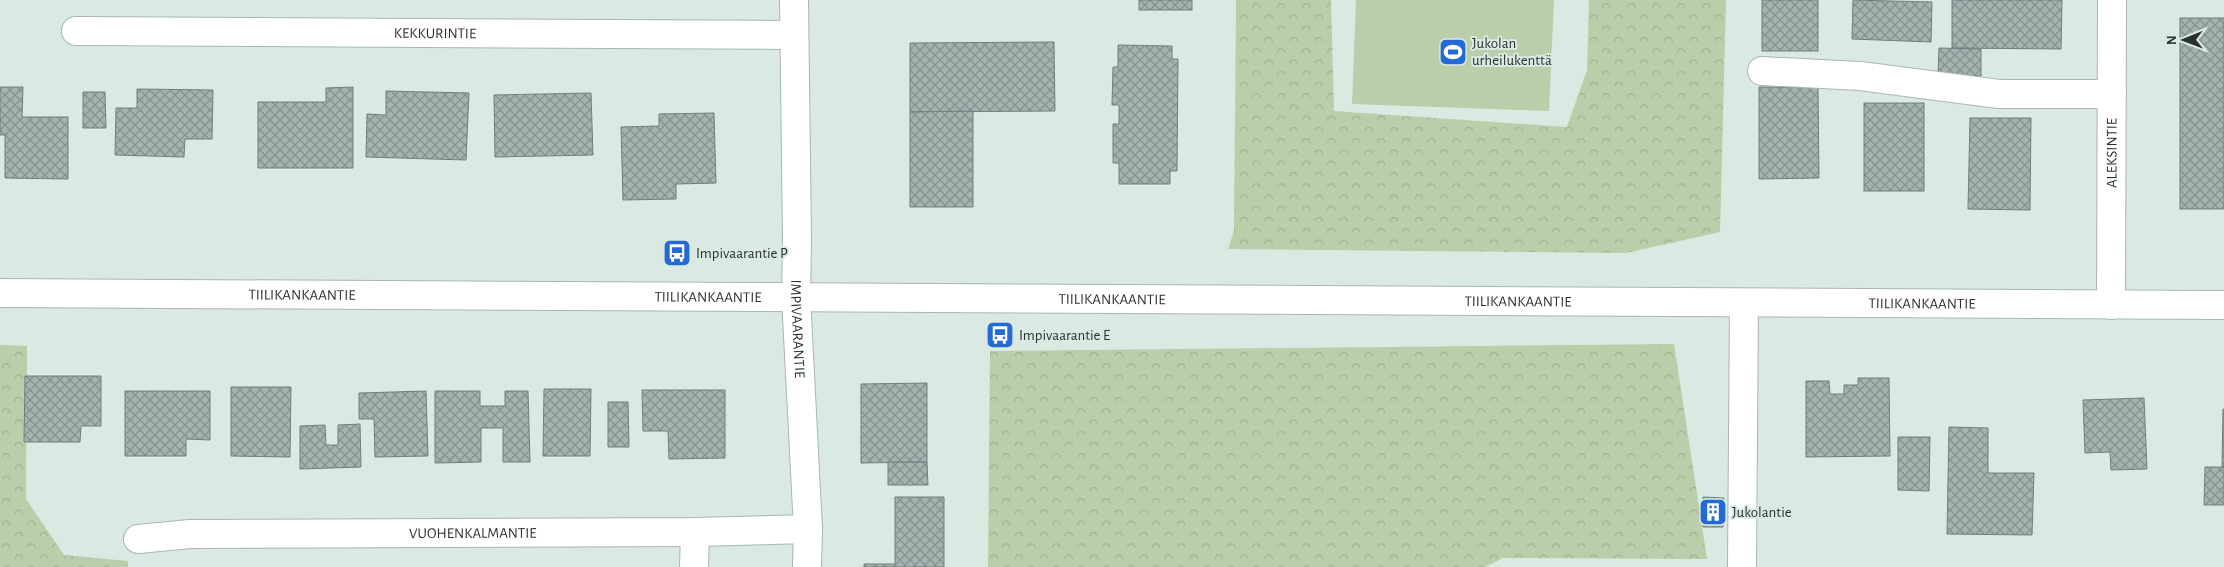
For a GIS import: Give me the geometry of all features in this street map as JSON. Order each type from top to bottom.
[{"type":"street","name":"IMPIVAARANTIE","points":[[794,0],[796,297],[808,529],[807,567]]},
{"type":"street","name":"ALEKSINTIE","points":[[2111,305],[2112,0]]},
{"type":"street","name":"KEKKURINTIE","points":[[76,31],[793,35]]},
{"type":"street","points":[[1762,71],[1860,76],[1999,94],[2112,94]]},
{"type":"street","name":"TIILIKANKAANTIE","points":[[0,293],[2224,305]]},
{"type":"street","points":[[1742,567],[1744,303]]},
{"type":"street","name":"VUOHENKALMANTIE","points":[[138,539],[190,534],[695,532],[808,529]]},
{"type":"street","points":[[694,567],[695,532]]},
{"type":"green space","points":[[1236,0],[1331,0],[1334,111],[1567,127],[1587,70],[1589,0],[1726,0],[1720,232],[1626,253],[1228,249],[1234,231]]},
{"type":"green space","name":"Jukolan urheilukenttä","points":[[1356,0],[1554,0],[1549,111],[1352,104]]},
{"type":"green space","points":[[1674,344],[1707,559],[1503,558],[1485,567],[988,567],[990,351]]},
{"type":"green space","points":[[0,345],[27,346],[26,499],[64,555],[128,561],[128,567],[0,567]]},
{"type":"building","points":[[1139,0],[1192,0],[1192,10],[1139,10]]},
{"type":"building","points":[[1762,0],[1818,0],[1818,51],[1762,51]]},
{"type":"building","points":[[1853,0],[1932,2],[1931,42],[1852,39]]},
{"type":"building","points":[[1952,0],[2062,0],[2061,49],[1952,48]]},
{"type":"building","points":[[2180,18],[2224,18],[2224,209],[2180,209]]},
{"type":"building","points":[[1054,42],[1055,111],[910,112],[910,43]]},
{"type":"building","points":[[1118,45],[1172,46],[1172,59],[1178,59],[1177,171],[1170,171],[1170,184],[1119,184],[1119,163],[1113,163],[1113,124],[1119,124],[1119,105],[1112,105],[1113,67],[1118,67]]},
{"type":"building","points":[[1939,48],[1981,49],[1981,76],[1938,75]]},
{"type":"building","points":[[0,87],[23,87],[22,117],[68,117],[68,179],[5,178],[5,135],[0,135]]},
{"type":"building","points":[[353,87],[353,168],[258,168],[258,102],[326,102],[326,88]]},
{"type":"building","points":[[1759,87],[1818,87],[1819,178],[1759,179]]},
{"type":"building","points":[[137,89],[213,90],[212,139],[185,139],[184,157],[115,155],[116,108],[137,108]]},
{"type":"building","points":[[386,91],[469,93],[466,160],[366,157],[367,114],[386,115]]},
{"type":"building","points":[[83,92],[105,92],[106,128],[83,128]]},
{"type":"building","points":[[591,93],[593,155],[495,157],[494,95]]},
{"type":"building","points":[[1864,103],[1924,103],[1924,191],[1864,191]]},
{"type":"building","points":[[973,111],[973,207],[910,207],[910,112]]},
{"type":"building","points":[[714,113],[716,183],[676,184],[676,199],[623,200],[621,127],[659,126],[659,114]]},
{"type":"building","points":[[1970,118],[2031,118],[2030,210],[1968,209]]},
{"type":"building","points":[[25,376],[101,376],[101,426],[81,426],[80,442],[24,442]]},
{"type":"building","points":[[1858,378],[1889,378],[1890,456],[1806,457],[1806,381],[1829,381],[1830,394],[1844,394],[1844,385],[1858,385]]},
{"type":"building","points":[[927,383],[927,462],[861,463],[861,384]]},
{"type":"building","points":[[231,387],[291,387],[290,457],[231,456]]},
{"type":"building","points":[[544,389],[591,389],[590,456],[543,456]]},
{"type":"building","points":[[642,390],[725,390],[725,458],[669,459],[668,431],[643,431]]},
{"type":"building","points":[[125,391],[210,391],[210,440],[186,439],[186,456],[125,456]]},
{"type":"building","points":[[426,391],[428,456],[375,457],[374,419],[359,419],[359,393]]},
{"type":"building","points":[[435,391],[480,391],[480,406],[505,406],[505,391],[528,391],[530,462],[503,462],[503,428],[481,428],[481,462],[435,463]]},
{"type":"building","points":[[2144,398],[2147,469],[2111,470],[2110,452],[2085,453],[2083,400]]},
{"type":"building","points":[[608,402],[628,402],[629,447],[608,447]]},
{"type":"building","points":[[2223,409],[2224,467],[2222,467]]},
{"type":"building","points":[[360,424],[361,467],[300,469],[300,426],[325,425],[326,445],[338,445],[338,425]]},
{"type":"building","points":[[1949,427],[1988,428],[1988,473],[2034,473],[2032,535],[1947,534]]},
{"type":"building","points":[[1898,437],[1930,437],[1929,491],[1898,490]]},
{"type":"building","points":[[888,462],[927,462],[928,485],[888,485]]},
{"type":"building","points":[[2205,467],[2224,467],[2224,505],[2204,505]]},
{"type":"building","points":[[895,497],[944,497],[944,567],[864,567],[864,564],[895,564]]},
{"type":"building","name":"Jukolantie","points":[[1703,497],[1724,498],[1723,527],[1703,527]]},
{"type":"place","name":"Jukolan urheilukenttä","points":[[1453,52]]},
{"type":"place","name":"Impivaarantie P","points":[[677,253]]},
{"type":"place","name":"Impivaarantie E","points":[[1000,335]]},
{"type":"place","name":"Jukolantie","points":[[1713,512]]}]
